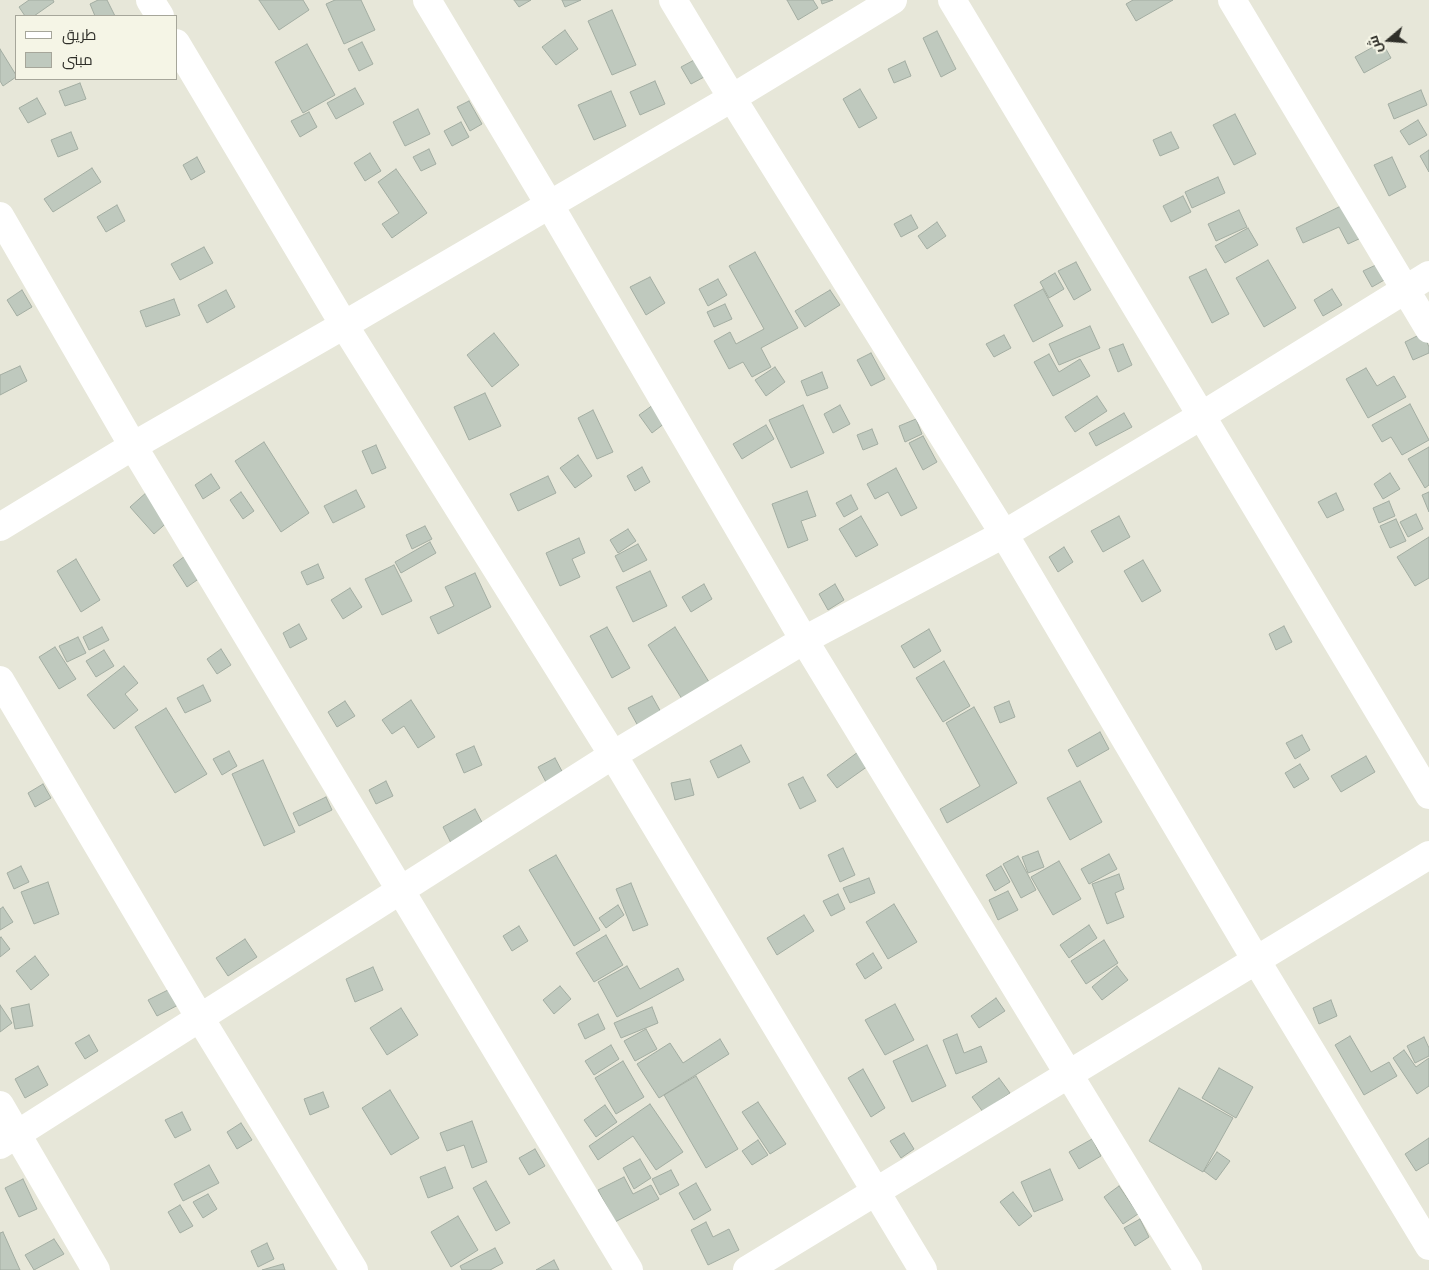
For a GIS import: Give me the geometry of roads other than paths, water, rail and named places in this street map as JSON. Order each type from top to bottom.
[{"type":"street","points":[[150,0],[159,15]]},
{"type":"street","points":[[427,0],[549,204],[804,640],[1188,1270]]},
{"type":"street","points":[[673,0],[1004,534],[1256,960],[1429,1246]]},
{"type":"street","points":[[0,527],[132,446],[344,325],[732,98],[893,0]]},
{"type":"street","points":[[952,0],[1429,796]]},
{"type":"street","points":[[1232,0],[1429,329]]},
{"type":"street","points":[[178,46],[344,325],[613,755],[923,1270]]},
{"type":"street","points":[[0,216],[132,446],[629,1270]]},
{"type":"street","points":[[9,1139],[613,755],[804,640],[1004,534],[1201,416],[1429,275]]},
{"type":"street","points":[[0,680],[200,1018],[354,1270]]},
{"type":"street","points":[[747,1270],[1429,855]]},
{"type":"street","points":[[0,1105],[9,1139],[96,1270]]}]
